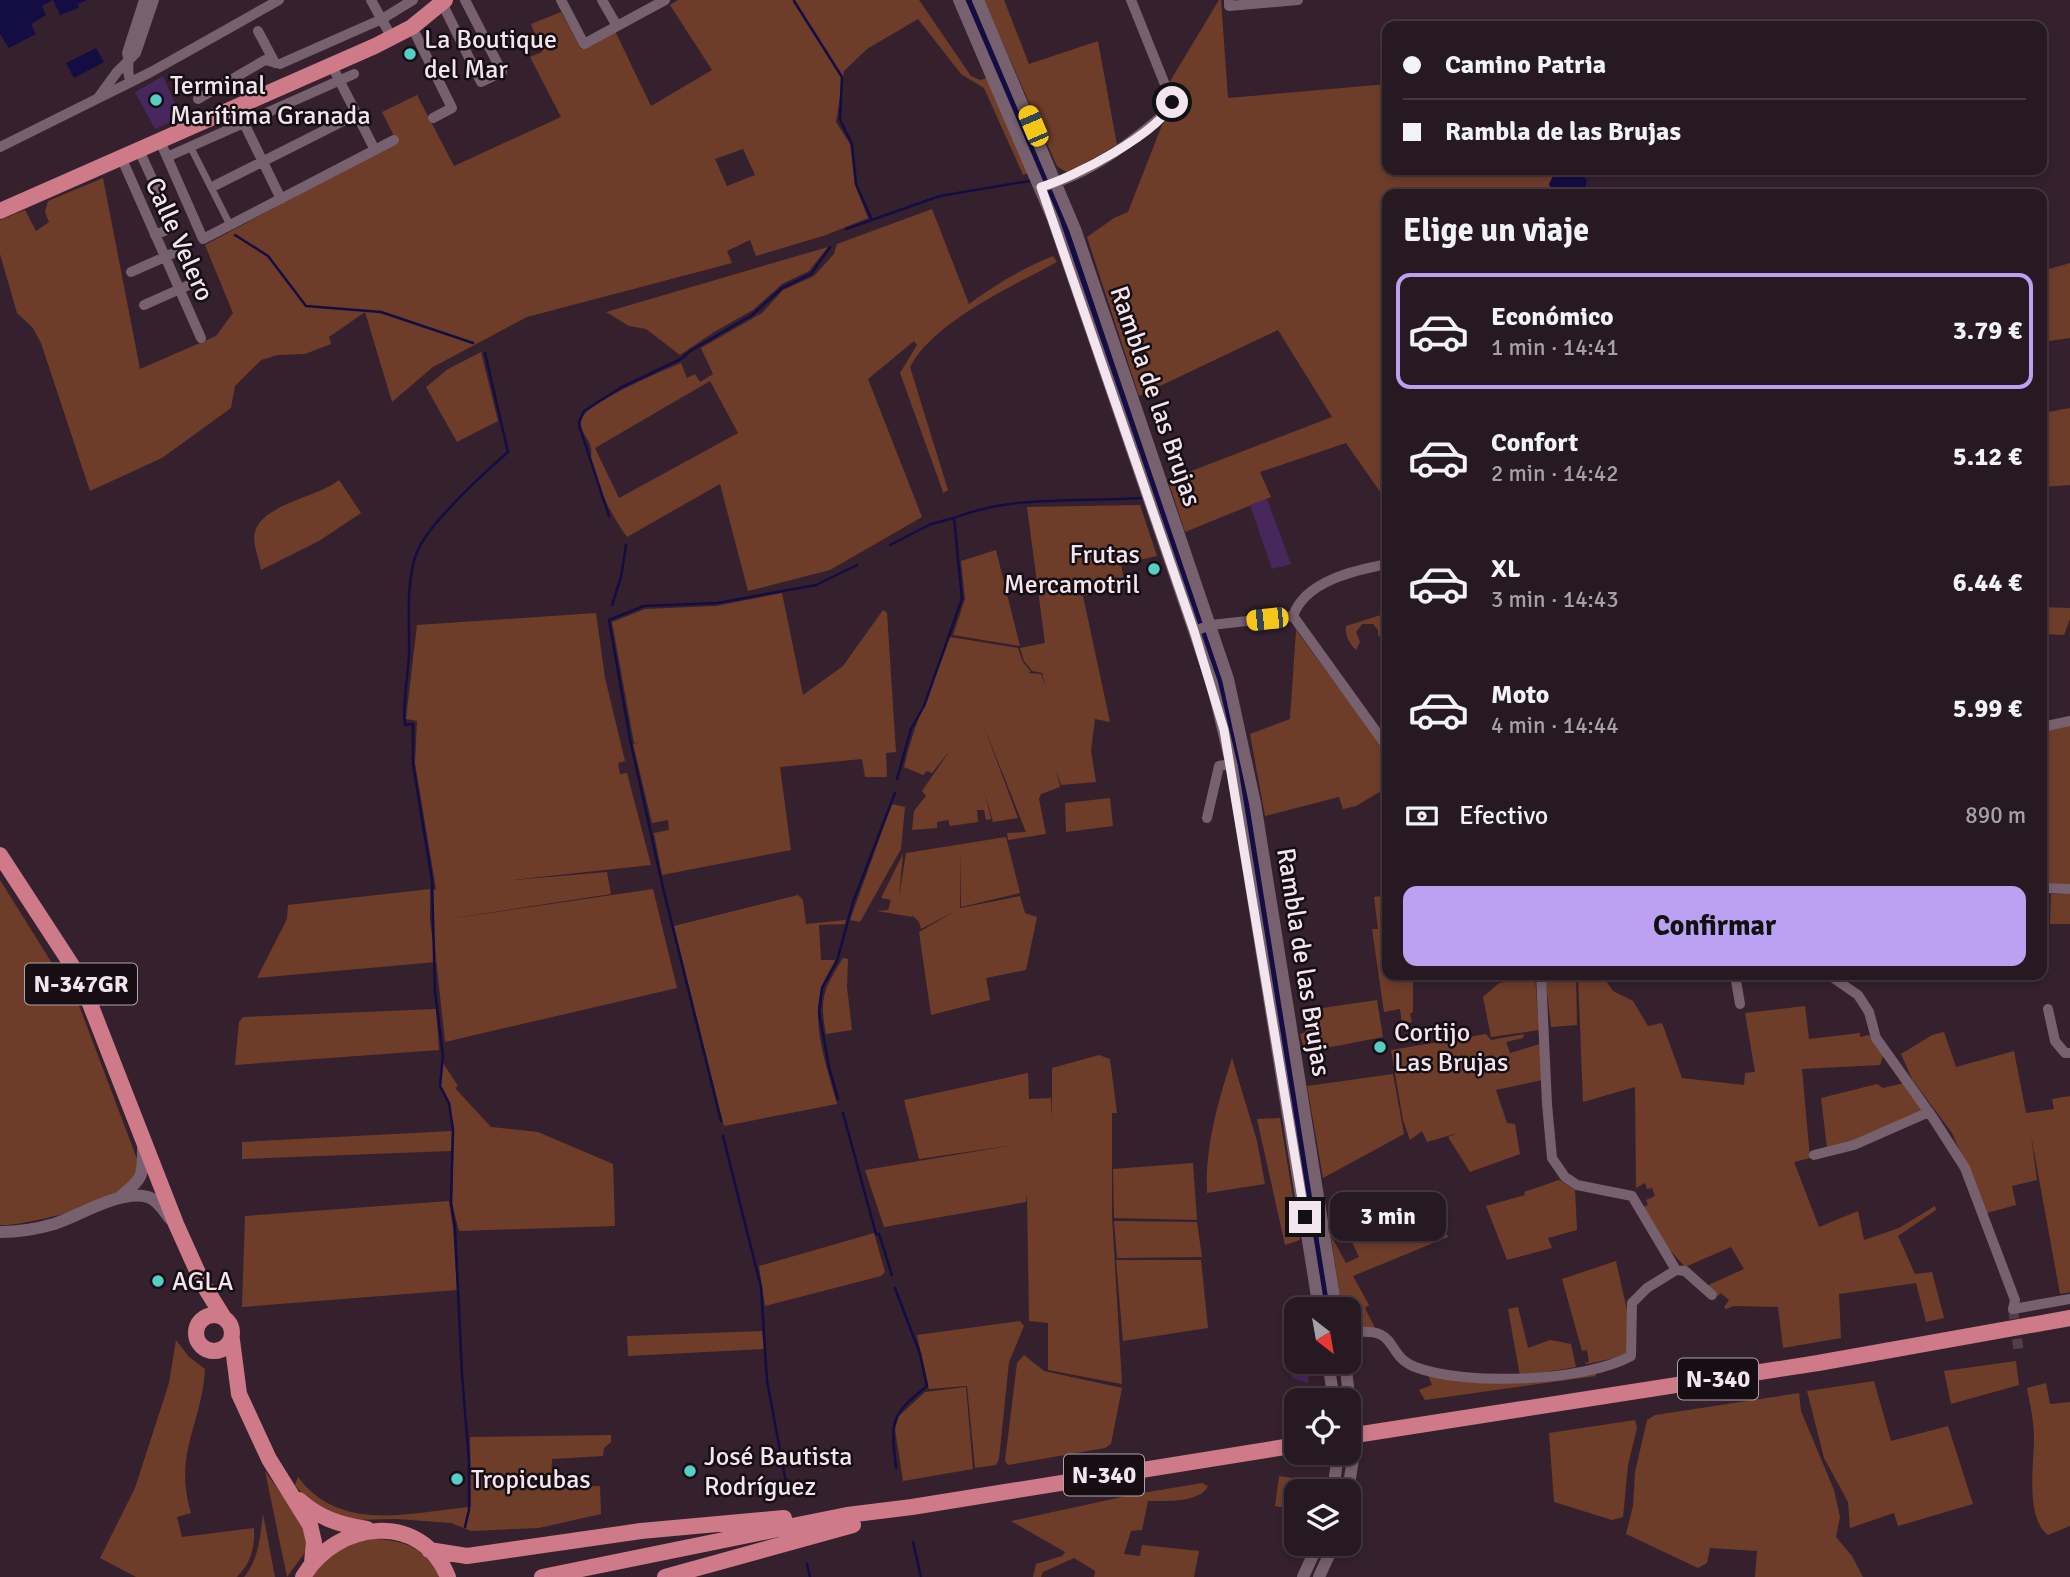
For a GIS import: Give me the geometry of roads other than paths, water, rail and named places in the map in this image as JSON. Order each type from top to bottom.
[{"type":"highway","points":[[0,211],[182,131],[240,115],[336,73],[412,27],[443,2]]},
{"type":"highway","name":"N-347GR","points":[[0,855],[71,964],[87,996],[176,1224],[203,1284],[232,1327],[237,1384],[256,1434],[310,1525],[314,1542],[307,1570]]},
{"type":"highway","points":[[198,1325],[204,1298],[203,1284]]},
{"type":"highway","points":[[198,1325],[209,1315],[224,1318]]},
{"type":"highway","name":"N-340","points":[[1361,1432],[1818,1363],[2070,1318]]},
{"type":"highway","name":"N-347GR","points":[[198,1325],[198,1342],[210,1351],[237,1384]]},
{"type":"highway","points":[[210,1351],[225,1348],[232,1340]]},
{"type":"highway","name":"N-340","points":[[541,1577],[847,1515],[1284,1447]]},
{"type":"highway","name":"N-347GR","points":[[292,1494],[311,1511],[337,1524],[376,1530]]},
{"type":"highway","points":[[665,1577],[839,1527],[885,1518],[912,1507]]},
{"type":"highway","points":[[307,1570],[329,1545],[352,1534],[376,1530],[404,1536],[429,1550],[467,1556],[640,1531],[824,1514],[847,1515]]},
{"type":"highway","points":[[429,1550],[445,1569],[448,1577]]},
{"type":"street","points":[[131,82],[126,72],[129,59],[127,53],[144,0]]},
{"type":"street","points":[[97,100],[136,53],[154,0]]},
{"type":"street","points":[[0,147],[97,100],[279,0]]},
{"type":"street","points":[[371,0],[392,38]]},
{"type":"street","points":[[198,99],[265,60],[280,64],[382,19],[413,0]]},
{"type":"street","points":[[443,2],[481,82],[502,72],[466,0]]},
{"type":"street","points":[[561,0],[584,44],[665,0]]},
{"type":"street","points":[[602,0],[617,26]]},
{"type":"street","name":"Rambla de las Brujas","points":[[959,0],[1049,184],[1212,683],[1231,764],[1317,1297]]},
{"type":"street","name":"Rambla de las Brujas","points":[[978,0],[1049,184],[1210,626],[1243,738],[1334,1297]]},
{"type":"street","points":[[1049,184],[1096,164],[1170,109],[1172,102],[1131,0]]},
{"type":"street","points":[[1229,3],[1298,0]]},
{"type":"street","points":[[412,27],[452,108],[433,118]]},
{"type":"street","points":[[258,31],[275,63]]},
{"type":"street","points":[[336,73],[354,74]]},
{"type":"street","points":[[336,73],[375,150]]},
{"type":"street","points":[[216,186],[357,114]]},
{"type":"street","points":[[167,157],[240,115],[281,199]]},
{"type":"street","points":[[182,131],[230,225]]},
{"type":"street","points":[[160,141],[203,239],[394,140]]},
{"type":"street","points":[[139,150],[174,227],[155,235]]},
{"type":"street","name":"Calle Velero","points":[[121,158],[201,338]]},
{"type":"street","points":[[131,272],[185,248]]},
{"type":"street","points":[[144,305],[198,281]]},
{"type":"street","points":[[1293,616],[1297,604],[1312,590],[1362,568],[1382,565]]},
{"type":"street","points":[[1196,631],[1210,626],[1293,616]]},
{"type":"street","points":[[1293,616],[1382,740]]},
{"type":"street","points":[[2047,726],[2070,721]]},
{"type":"street","points":[[1207,818],[1219,766],[1231,764]]},
{"type":"street","points":[[2047,888],[2070,889]]},
{"type":"street","points":[[1541,980],[1552,1158],[1565,1177],[1577,1185],[1632,1196],[1676,1270]]},
{"type":"street","points":[[1736,980],[1740,1004]]},
{"type":"street","points":[[1836,980],[1858,995],[1869,1012],[1876,1038],[1965,1168],[2015,1300],[2013,1309],[2070,1299]]},
{"type":"street","points":[[2048,1009],[2055,1041],[2065,1053],[2070,1053]]},
{"type":"street","points":[[1814,1154],[1854,1145],[1929,1112]]},
{"type":"street","points":[[118,1199],[141,1178],[144,1169],[142,1137]]},
{"type":"street","points":[[0,1232],[30,1230],[54,1224],[118,1199],[136,1195],[156,1200],[176,1224]]},
{"type":"street","points":[[1362,1333],[1379,1332],[1413,1366],[1445,1374],[1514,1381],[1602,1367],[1631,1356],[1632,1303],[1647,1288],[1676,1270],[1685,1271],[1712,1295]]},
{"type":"street","points":[[1303,1577],[1313,1556]]},
{"type":"street","points":[[1319,1577],[1329,1556]]},
{"type":"waterway","points":[[794,1],[842,77],[840,120],[852,144],[856,184],[871,218]]},
{"type":"waterway","points":[[846,229],[940,196],[1029,181]]},
{"type":"waterway","points":[[235,235],[268,256],[306,306],[381,312],[473,343]]},
{"type":"waterway","points":[[609,516],[580,428],[579,422],[584,411],[622,387],[681,359],[752,315],[782,288],[811,274],[830,247]]},
{"type":"waterway","points":[[465,1527],[469,1510],[469,1461],[455,1228],[451,1203],[453,1130],[449,1103],[440,1086],[443,1056],[435,991],[432,880],[413,764],[413,724],[405,725],[404,709],[409,655],[409,590],[417,552],[444,514],[508,452],[485,353]]},
{"type":"waterway","points":[[897,779],[911,729],[924,706],[962,599],[954,518],[976,511],[1023,503],[1141,498]]},
{"type":"waterway","points":[[890,545],[931,524],[954,518]]},
{"type":"waterway","points":[[612,605],[621,577],[626,545]]},
{"type":"waterway","points":[[721,1121],[663,888],[630,739],[609,620],[644,606],[717,603],[816,585],[857,565]]},
{"type":"waterway","points":[[838,1099],[819,1012],[822,988],[837,961],[853,902],[895,793]]},
{"type":"waterway","points":[[843,1113],[876,1234],[879,1234],[892,1275]]},
{"type":"waterway","points":[[723,1136],[761,1287],[767,1381],[788,1493]]},
{"type":"waterway","points":[[895,1288],[920,1354],[927,1386],[905,1405],[895,1421],[893,1439],[896,1468]]},
{"type":"waterway","points":[[913,1542],[921,1577]]},
{"type":"waterway","points":[[807,1564],[810,1577]]},
{"type":"tunnel","points":[[2013,1309],[2019,1353]]},
{"type":"place","name":"La Boutique del Mar","points":[[410,54]]},
{"type":"place","name":"Terminal Marítima Granada","points":[[156,100]]},
{"type":"place","name":"Frutas Mercamotril","points":[[1154,569]]},
{"type":"place","name":"Cortijo Las Brujas","points":[[1380,1047]]},
{"type":"place","name":"AGLA","points":[[158,1281]]},
{"type":"place","name":"José Bautista Rodríguez","points":[[690,1471]]},
{"type":"place","name":"Tropicubas","points":[[457,1479]]}]
